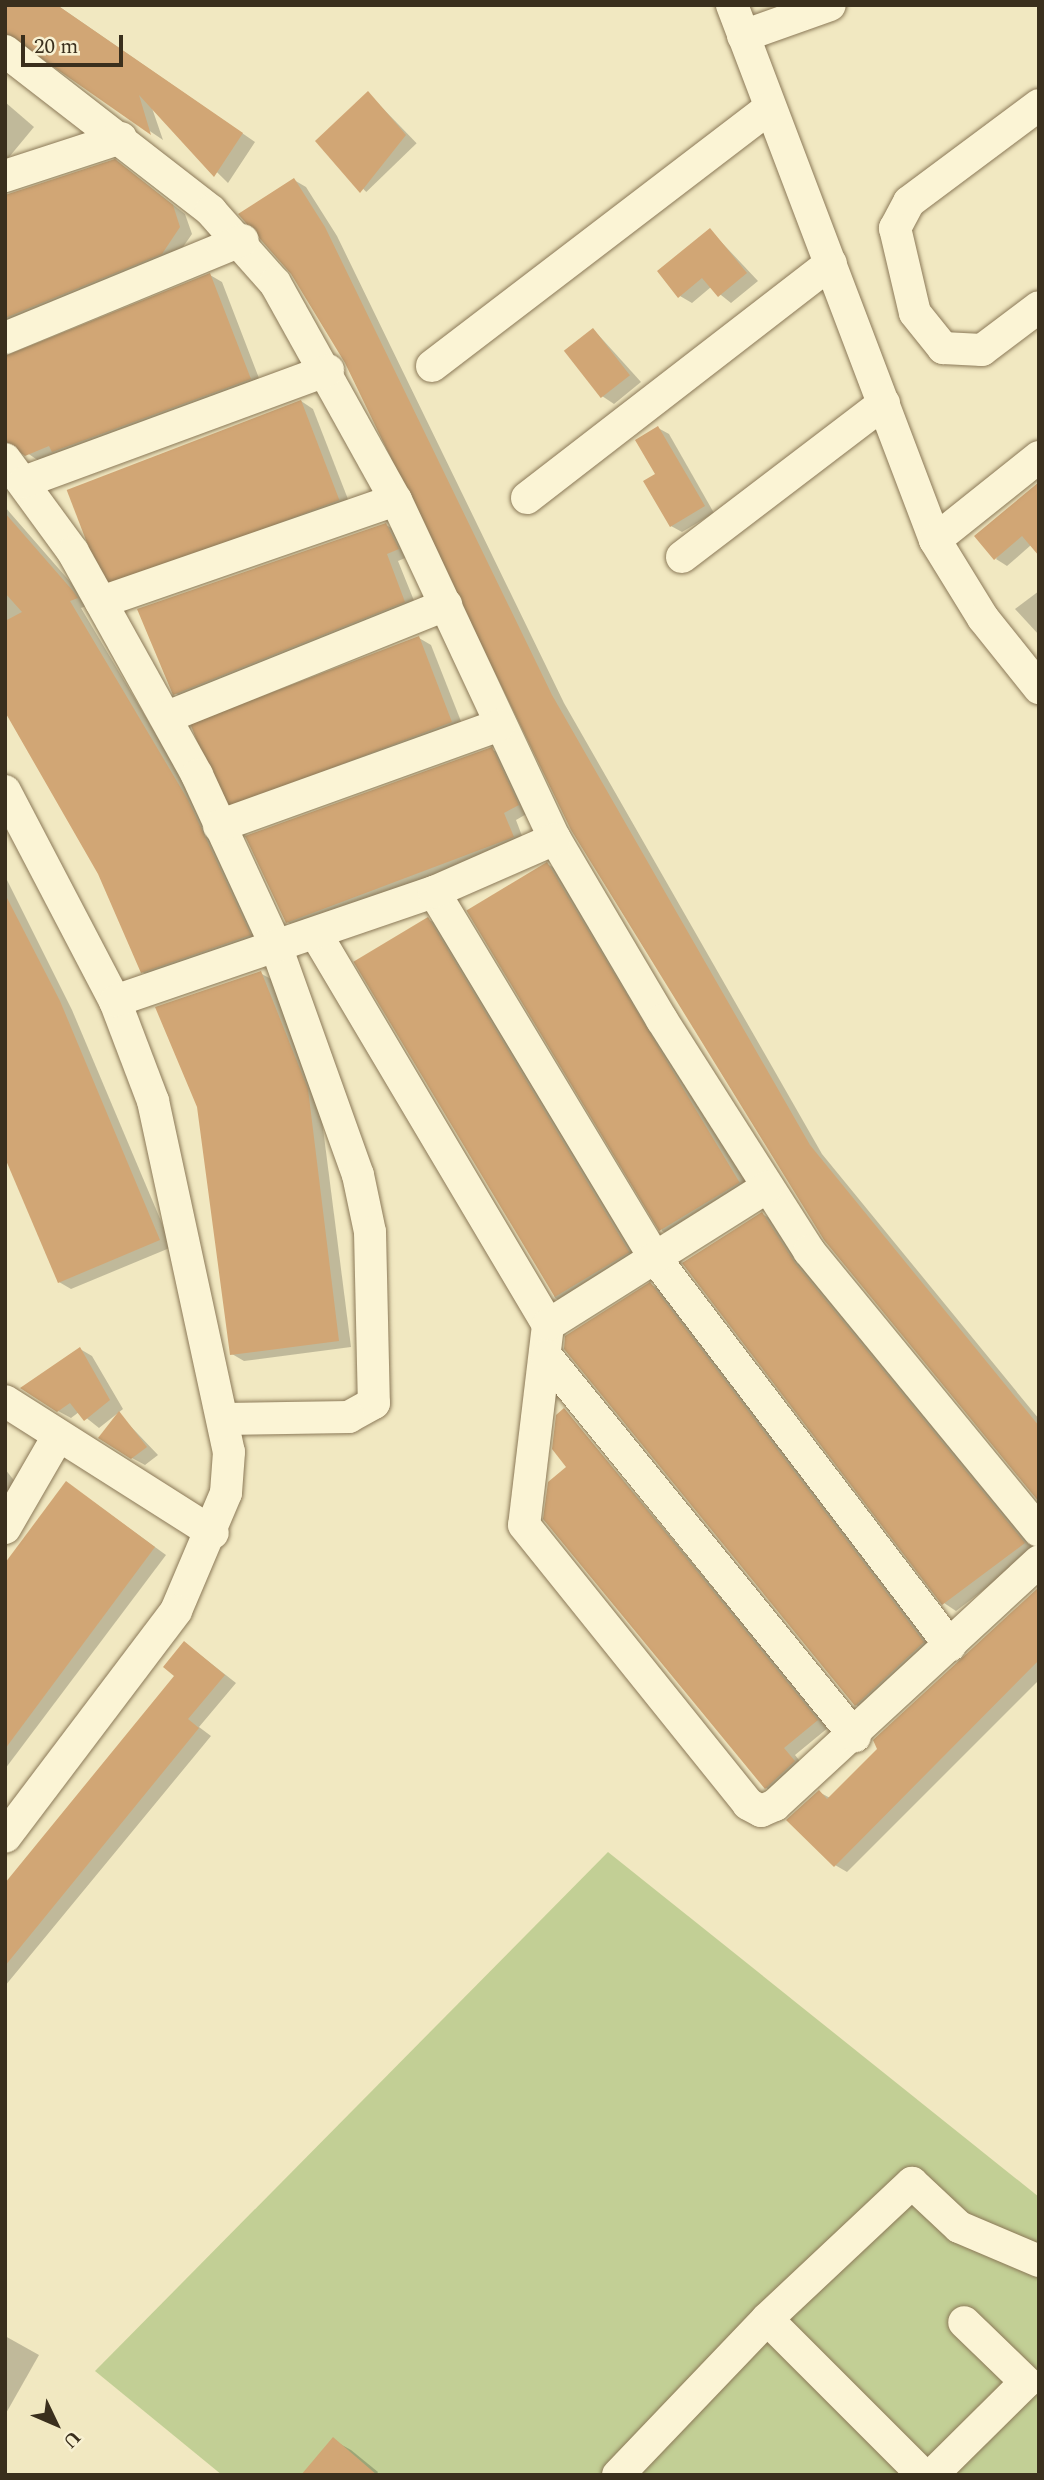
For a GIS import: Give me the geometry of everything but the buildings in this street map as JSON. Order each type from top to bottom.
[{"type":"street","points":[[732,5],[769,108],[936,540],[1034,673]]},
{"type":"street","points":[[743,36],[830,5]]},
{"type":"street","points":[[5,51],[121,138],[243,240],[328,370],[396,500],[499,725],[555,839],[767,1187],[809,1251],[1039,1531]]},
{"type":"street","points":[[1039,105],[909,202],[895,228],[915,313],[943,348],[982,350],[1039,307]]},
{"type":"street","points":[[432,366],[769,108]]},
{"type":"street","points":[[5,176],[121,138]]},
{"type":"street","points":[[5,338],[243,240]]},
{"type":"street","points":[[527,498],[831,263]]},
{"type":"street","points":[[224,1419],[349,1417],[365,1412],[378,1391],[370,1232],[358,1175],[276,946],[167,717],[101,602],[15,470],[328,370]]},
{"type":"street","points":[[682,557],[884,403]]},
{"type":"street","points":[[936,540],[1039,457]]},
{"type":"street","points":[[101,602],[396,500]]},
{"type":"street","points":[[167,717],[446,605]]},
{"type":"street","points":[[219,826],[499,725]]},
{"type":"street","points":[[5,791],[115,1001],[153,1101],[177,1193],[224,1419],[229,1474],[213,1534],[176,1611],[5,1837]]},
{"type":"street","points":[[115,1001],[434,892],[555,839]]},
{"type":"street","points":[[434,892],[655,1258],[950,1646]]},
{"type":"street","points":[[316,934],[548,1325],[547,1356],[524,1525],[748,1804],[769,1809],[855,1736],[1039,1561]]},
{"type":"street","points":[[548,1325],[767,1187]]},
{"type":"street","points":[[547,1356],[855,1736]]},
{"type":"street","points":[[7,1406],[213,1534]]},
{"type":"street","points":[[5,1528],[57,1438]]},
{"type":"street","points":[[618,2475],[767,2319],[912,2183],[959,2227],[1039,2261]]},
{"type":"street","points":[[767,2319],[923,2475]]},
{"type":"street","points":[[932,2475],[1032,2388],[964,2322]]},
{"type":"green space","points":[[608,1852],[1039,2197],[1039,2475],[222,2475],[95,2371]]}]
